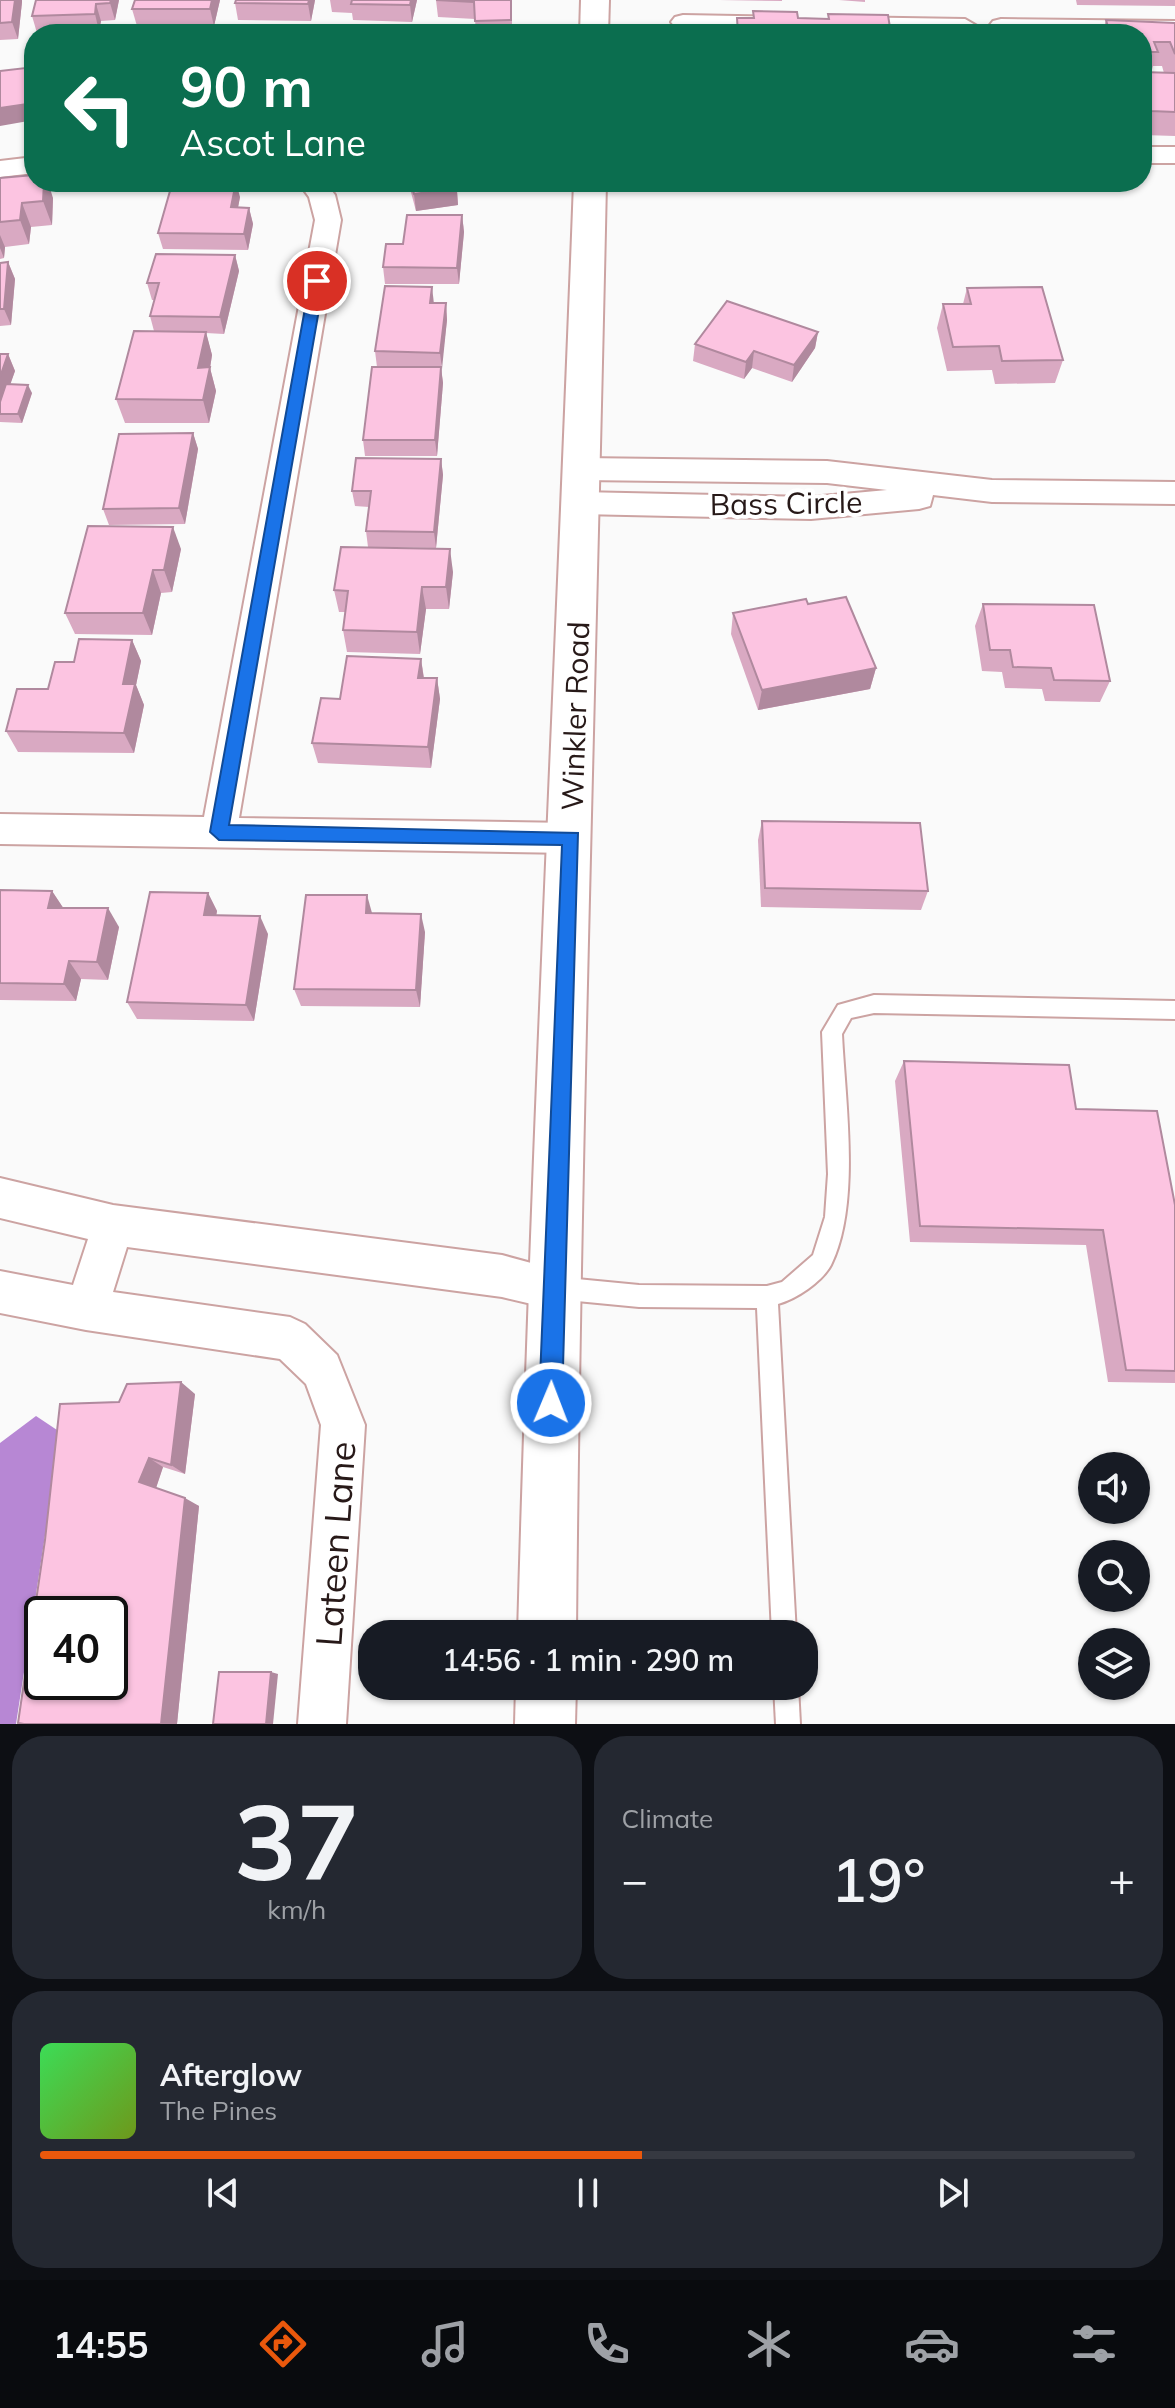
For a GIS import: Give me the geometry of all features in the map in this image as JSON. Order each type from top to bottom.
[{"type":"street","points":[[594,24],[595,0]]},
{"type":"street","points":[[683,19],[816,24]]},
{"type":"street","points":[[1152,28],[1175,28]]},
{"type":"street","points":[[1152,155],[1175,155]]},
{"type":"street","points":[[0,169],[24,166]]},
{"type":"street","points":[[219,832],[328,220],[319,192]]},
{"type":"street","name":"Winkler Road","points":[[547,1620],[553,1288],[571,838],[590,192]]},
{"type":"street","name":"Bass Circle","points":[[581,486],[811,508],[992,491],[1175,493]]},
{"type":"street","points":[[0,829],[571,838]]},
{"type":"street","points":[[0,1198],[113,1225],[502,1276],[553,1288]]},
{"type":"street","points":[[86,1309],[113,1225]]},
{"type":"street","name":"Lateen Lane","points":[[0,1292],[86,1309],[290,1339],[322,1370],[343,1425],[322,1724]]},
{"type":"street","points":[[545,1724],[546,1700]]},
{"type":"lane","points":[[553,1288],[639,1296],[767,1297],[788,1291],[822,1261],[835,1217],[838,1174],[832,1032],[845,1011],[874,1004],[1175,1010]]},
{"type":"lane","points":[[767,1297],[783,1620]]},
{"type":"lane","points":[[787,1700],[788,1724]]},
{"type":"shaded area","points":[[36,1416],[78,1444],[46,1529],[36,1596],[24,1596],[24,1672],[16,1724],[0,1724],[0,1443]]},
{"type":"building","points":[[0,0],[15,0],[12,22],[0,23]]},
{"type":"building","points":[[36,0],[111,0],[110,3],[96,4],[95,14],[32,16]]},
{"type":"building","points":[[135,0],[212,0],[210,9],[132,9]]},
{"type":"building","points":[[236,0],[309,0],[308,4],[235,3]]},
{"type":"building","points":[[352,0],[411,0],[410,5],[351,4]]},
{"type":"building","points":[[436,0],[511,0],[511,20],[475,21],[474,2]]},
{"type":"building","points":[[753,11],[797,12],[798,18],[829,19],[828,14],[888,15],[889,24],[737,24],[737,18],[754,18]]},
{"type":"building","points":[[1106,20],[1175,23],[1175,54],[1170,42],[1154,42],[1158,52],[1152,52],[1152,24],[1107,24]]},
{"type":"building","points":[[24,68],[24,104],[0,108],[0,71]]},
{"type":"building","points":[[1152,72],[1175,73],[1175,112],[1152,111]]},
{"type":"building","points":[[24,176],[24,192],[43,192],[43,201],[22,203],[20,220],[0,222],[0,178]]},
{"type":"building","points":[[170,192],[234,192],[231,207],[249,208],[244,234],[158,233]]},
{"type":"building","points":[[407,215],[462,215],[457,268],[383,267],[386,244],[403,244]]},
{"type":"building","points":[[156,254],[235,255],[220,317],[150,316],[159,283],[147,283]]},
{"type":"building","points":[[8,262],[4,309],[0,309],[0,263]]},
{"type":"building","points":[[385,286],[432,287],[430,303],[446,303],[440,353],[375,351]]},
{"type":"building","points":[[1042,287],[1063,360],[1002,361],[999,346],[953,347],[943,304],[971,304],[967,288]]},
{"type":"building","points":[[727,301],[818,332],[794,365],[754,351],[746,362],[695,344]]},
{"type":"building","points":[[134,331],[206,332],[198,368],[210,367],[203,400],[116,399]]},
{"type":"building","points":[[0,354],[8,354],[0,377]]},
{"type":"building","points":[[372,367],[441,367],[435,440],[363,440]]},
{"type":"building","points":[[6,384],[28,385],[18,414],[0,414]]},
{"type":"building","points":[[193,433],[179,508],[103,509],[119,434]]},
{"type":"building","points":[[356,458],[441,459],[434,532],[366,531],[371,491],[352,491]]},
{"type":"building","points":[[88,526],[173,527],[164,570],[153,570],[143,613],[65,613]]},
{"type":"building","points":[[341,547],[450,549],[446,587],[422,587],[417,632],[343,630],[348,591],[334,590]]},
{"type":"building","points":[[846,597],[876,668],[762,690],[733,613],[806,599],[808,604]]},
{"type":"building","points":[[983,604],[1094,605],[1110,681],[1054,680],[1051,668],[1013,667],[1010,650],[990,650]]},
{"type":"building","points":[[79,639],[132,640],[123,684],[135,684],[124,733],[6,731],[17,689],[48,689],[55,662],[74,662]]},
{"type":"building","points":[[347,656],[421,659],[418,678],[437,678],[428,747],[312,743],[321,698],[340,699]]},
{"type":"building","points":[[762,821],[920,823],[928,891],[765,888]]},
{"type":"building","points":[[0,890],[52,891],[48,908],[108,908],[97,962],[69,961],[64,984],[0,983]]},
{"type":"building","points":[[150,892],[208,893],[204,915],[260,916],[246,1005],[127,1002]]},
{"type":"building","points":[[306,895],[367,895],[366,913],[421,914],[416,990],[294,989]]},
{"type":"building","points":[[904,1061],[1069,1065],[1076,1109],[1157,1111],[1175,1205],[1175,1371],[1126,1370],[1103,1230],[920,1226]]},
{"type":"building","points":[[181,1382],[171,1465],[149,1458],[139,1482],[185,1498],[161,1724],[18,1723],[24,1682],[24,1700],[128,1700],[128,1596],[37,1596],[60,1404],[119,1402],[127,1384]]},
{"type":"building","points":[[219,1672],[271,1672],[266,1724],[213,1724]]},
{"type":"route","points":[[317,281],[219,832],[571,838],[551,1403]]}]
